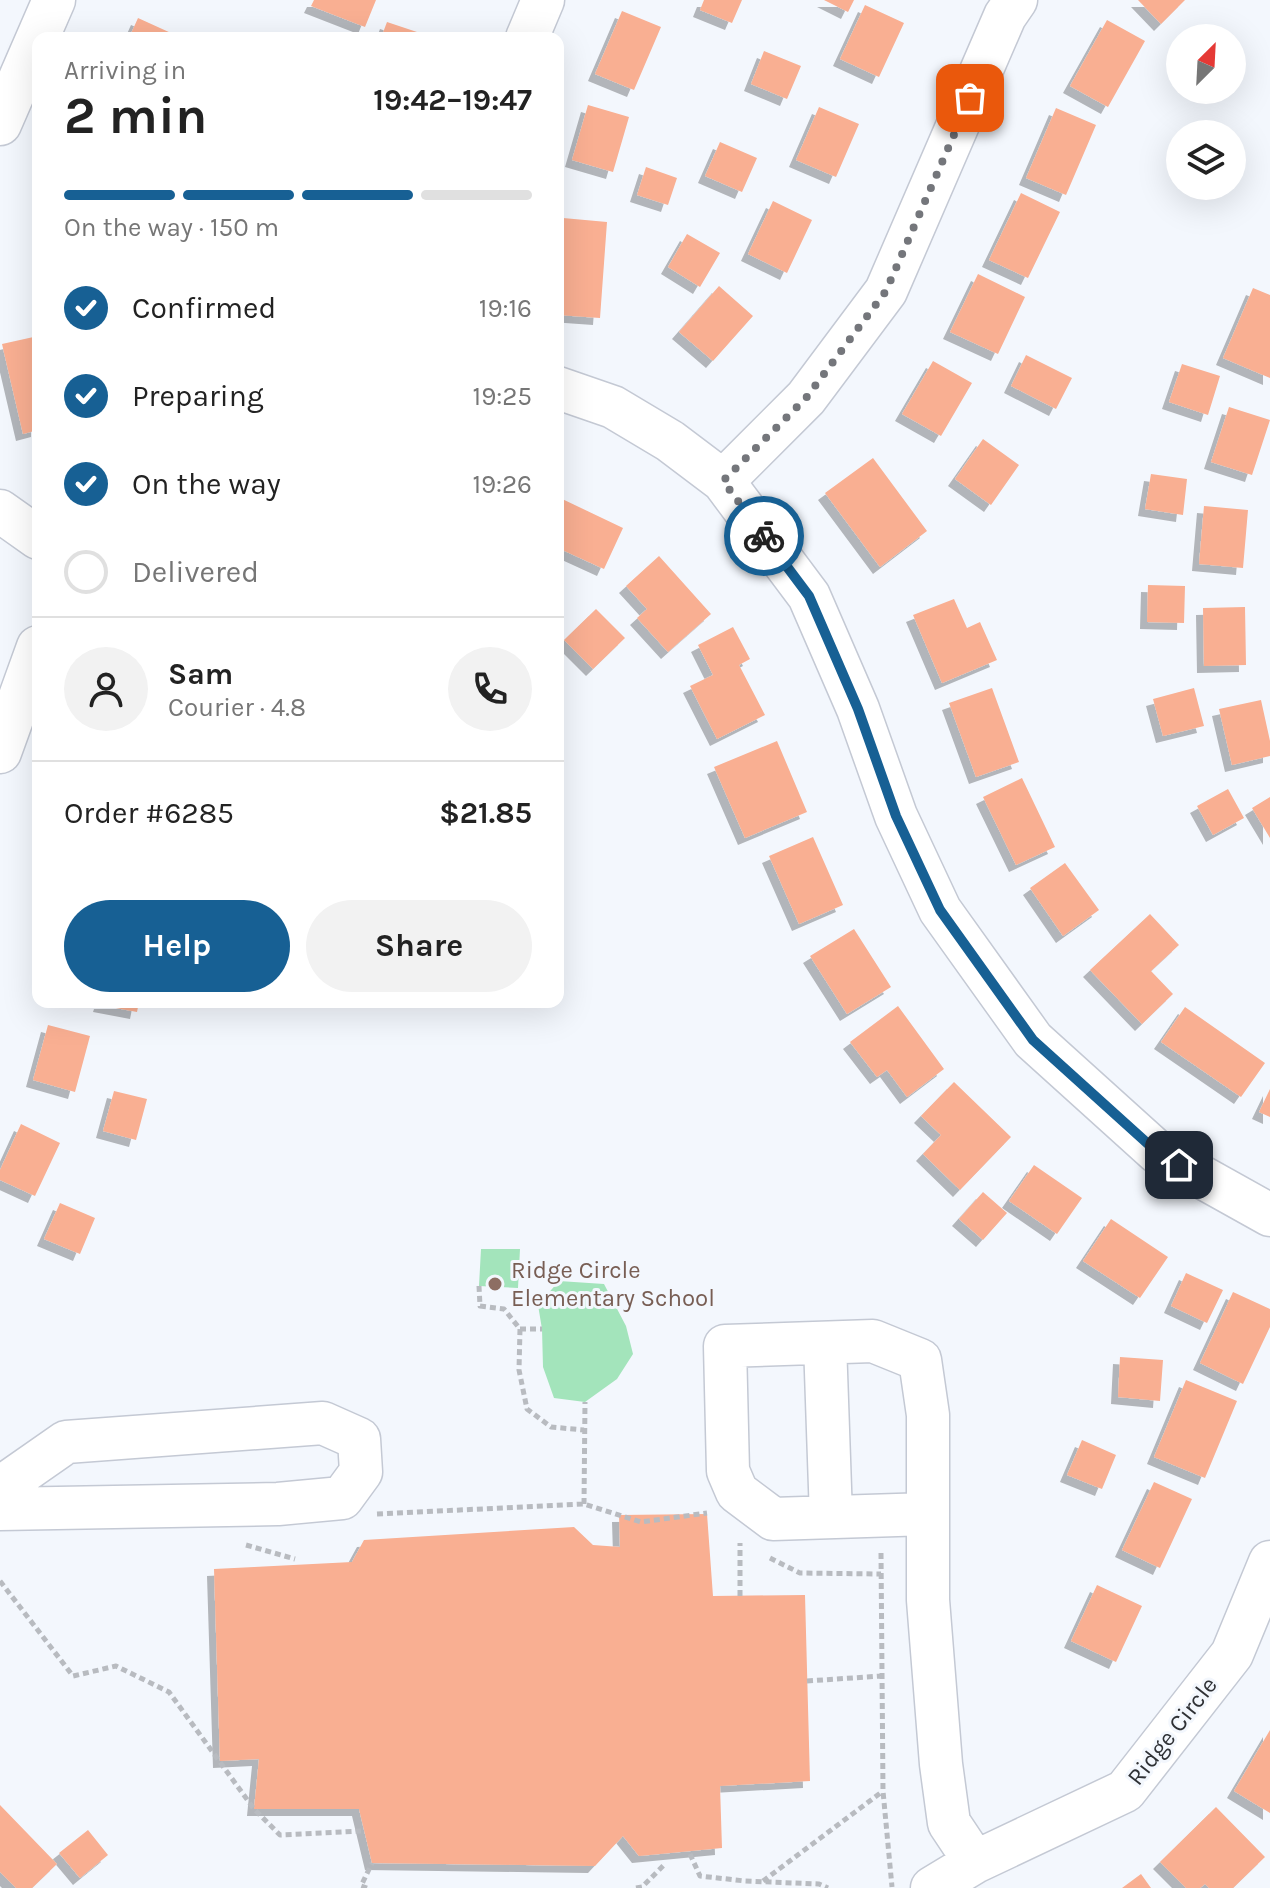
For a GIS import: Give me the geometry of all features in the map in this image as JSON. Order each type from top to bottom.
[{"type":"street","points":[[40,32],[54,0]]},
{"type":"street","points":[[530,32],[543,0]]},
{"type":"street","points":[[723,481],[806,398],[886,291],[1005,16],[1016,0]]},
{"type":"street","points":[[0,124],[32,51]]},
{"type":"street","points":[[564,390],[613,407],[670,441],[723,481],[809,596],[858,709],[896,816],[940,910],[1033,1040],[1157,1152],[1270,1215]]},
{"type":"street","points":[[0,511],[32,534]]},
{"type":"street","points":[[0,752],[32,664]]},
{"type":"street","points":[[928,1514],[773,1519],[737,1492],[728,1471],[725,1346],[873,1341],[920,1360],[928,1415],[928,1514],[928,1600],[941,1764],[949,1823],[975,1862]]},
{"type":"street","points":[[825,1343],[831,1517]]},
{"type":"street","points":[[0,1488],[66,1442],[323,1423],[359,1439],[361,1472],[342,1498],[278,1504],[0,1509]]},
{"type":"street","name":"Ridge Circle","points":[[932,1888],[975,1862],[1125,1791],[1232,1654],[1270,1562]]},
{"type":"path","points":[[479,1286],[480,1306],[504,1309],[520,1329],[519,1370],[527,1409],[551,1427],[584,1430]]},
{"type":"path","points":[[520,1329],[542,1329]]},
{"type":"path","points":[[584,1504],[585,1402]]},
{"type":"path","points":[[707,1514],[728,1471]]},
{"type":"path","points":[[373,1515],[584,1504],[641,1522],[707,1514],[718,1524]]},
{"type":"path","points":[[881,1516],[883,1791],[892,1888]]},
{"type":"path","points":[[729,1534],[753,1549]]},
{"type":"path","points":[[740,1596],[741,1544]]},
{"type":"path","points":[[765,1555],[800,1573],[881,1574]]},
{"type":"path","points":[[0,1581],[73,1676],[116,1666],[169,1692],[254,1809],[280,1835],[361,1831]]},
{"type":"path","points":[[807,1681],[882,1676]]},
{"type":"path","points":[[762,1882],[883,1791]]},
{"type":"path","points":[[690,1854],[700,1876],[819,1884],[828,1888]]},
{"type":"path","points":[[367,1888],[361,1886],[372,1863]]},
{"type":"path","points":[[636,1888],[643,1888],[666,1863]]},
{"type":"green space","points":[[481,1249],[520,1249],[518,1288],[479,1286]]},
{"type":"green space","points":[[559,1281],[604,1284],[626,1326],[633,1354],[617,1379],[585,1402],[554,1398],[543,1367],[538,1305]]},
{"type":"building","points":[[314,0],[376,0],[365,27],[311,6]]},
{"type":"building","points":[[704,0],[742,0],[732,23],[700,10]]},
{"type":"building","points":[[824,0],[854,0],[848,12]]},
{"type":"building","points":[[1138,0],[1185,0],[1161,24]]},
{"type":"building","points":[[865,5],[904,23],[879,77],[840,59]]},
{"type":"building","points":[[622,11],[661,27],[634,90],[595,74]]},
{"type":"building","points":[[138,18],[169,32],[132,32]]},
{"type":"building","points":[[1107,20],[1145,41],[1108,107],[1070,86]]},
{"type":"building","points":[[387,22],[417,32],[383,32]]},
{"type":"building","points":[[764,51],[801,66],[787,99],[751,84]]},
{"type":"building","points":[[588,105],[629,117],[613,172],[572,160]]},
{"type":"building","points":[[819,107],[859,124],[836,177],[796,160]]},
{"type":"building","points":[[1056,108],[1096,125],[1066,195],[1026,178]]},
{"type":"building","points":[[720,142],[757,158],[742,192],[705,176]]},
{"type":"building","points":[[646,167],[677,178],[668,205],[637,195]]},
{"type":"building","points":[[1021,193],[1060,212],[1028,278],[989,260]]},
{"type":"building","points":[[773,201],[812,220],[787,273],[748,254]]},
{"type":"building","points":[[564,218],[607,222],[600,318],[564,315]]},
{"type":"building","points":[[687,234],[720,253],[700,287],[668,267]]},
{"type":"building","points":[[978,274],[1025,297],[998,354],[950,332]]},
{"type":"building","points":[[719,286],[753,316],[713,361],[679,332]]},
{"type":"building","points":[[1253,288],[1270,295],[1270,378],[1223,358]]},
{"type":"building","points":[[32,337],[32,432],[23,434],[2,344]]},
{"type":"building","points":[[1026,355],[1072,378],[1056,409],[1011,386]]},
{"type":"building","points":[[933,361],[972,383],[941,436],[902,414]]},
{"type":"building","points":[[1182,364],[1220,376],[1208,415],[1169,402]]},
{"type":"building","points":[[1229,407],[1270,420],[1252,475],[1211,462]]},
{"type":"building","points":[[983,439],[1019,465],[991,505],[955,479]]},
{"type":"building","points":[[873,458],[927,531],[880,567],[825,493]]},
{"type":"building","points":[[1151,474],[1187,479],[1183,515],[1145,509]]},
{"type":"building","points":[[564,500],[623,528],[604,569],[564,551]]},
{"type":"building","points":[[1204,506],[1248,510],[1243,568],[1199,564]]},
{"type":"building","points":[[659,556],[711,614],[668,652],[637,618],[647,609],[626,586]]},
{"type":"building","points":[[1148,585],[1185,586],[1184,623],[1147,622]]},
{"type":"building","points":[[954,599],[967,628],[980,622],[997,660],[942,683],[913,615]]},
{"type":"building","points":[[1245,607],[1246,665],[1204,666],[1203,608]]},
{"type":"building","points":[[596,609],[625,638],[593,669],[564,640]]},
{"type":"building","points":[[733,627],[750,659],[739,665],[765,715],[717,739],[690,686],[713,675],[698,645]]},
{"type":"building","points":[[992,688],[1019,762],[976,777],[949,703]]},
{"type":"building","points":[[1194,688],[1204,726],[1163,736],[1153,699]]},
{"type":"building","points":[[1261,700],[1270,756],[1232,765],[1219,709]]},
{"type":"building","points":[[777,741],[807,812],[745,838],[714,767]]},
{"type":"building","points":[[1022,778],[1055,847],[1016,865],[983,797]]},
{"type":"building","points":[[1228,789],[1244,818],[1213,835],[1197,806]]},
{"type":"building","points":[[1270,797],[1270,838],[1252,808]]},
{"type":"building","points":[[813,837],[843,905],[799,924],[769,856]]},
{"type":"building","points":[[1065,863],[1099,910],[1063,936],[1030,888]]},
{"type":"building","points":[[1150,914],[1179,945],[1151,971],[1173,994],[1142,1024],[1090,970]]},
{"type":"building","points":[[854,929],[891,987],[847,1014],[810,956]]},
{"type":"building","points":[[898,1006],[944,1069],[907,1097],[887,1070],[877,1077],[850,1042]]},
{"type":"building","points":[[1185,1007],[1265,1063],[1241,1097],[1161,1042]]},
{"type":"building","points":[[116,1008],[138,1008],[137,1012]]},
{"type":"building","points":[[48,1025],[90,1036],[75,1092],[33,1080]]},
{"type":"building","points":[[954,1082],[1011,1137],[960,1190],[923,1154],[941,1135],[921,1116]]},
{"type":"building","points":[[1270,1089],[1270,1117],[1259,1112]]},
{"type":"building","points":[[114,1091],[147,1099],[136,1140],[103,1131]]},
{"type":"building","points":[[21,1124],[60,1143],[35,1196],[0,1180],[0,1170]]},
{"type":"building","points":[[1034,1165],[1082,1198],[1057,1234],[1009,1201]]},
{"type":"building","points":[[983,1192],[1007,1213],[983,1240],[959,1219]]},
{"type":"building","points":[[60,1203],[95,1218],[80,1254],[44,1239]]},
{"type":"building","points":[[1111,1219],[1168,1257],[1140,1298],[1083,1261]]},
{"type":"building","points":[[1186,1273],[1223,1290],[1207,1323],[1171,1306]]},
{"type":"building","points":[[1233,1292],[1270,1309],[1270,1327],[1243,1384],[1200,1363]]},
{"type":"building","points":[[1120,1357],[1163,1360],[1160,1401],[1118,1397]]},
{"type":"building","points":[[1186,1380],[1237,1401],[1205,1478],[1154,1457]]},
{"type":"building","points":[[1082,1440],[1116,1455],[1102,1489],[1067,1475]]},
{"type":"building","points":[[1154,1482],[1192,1499],[1160,1568],[1122,1550]]},
{"type":"building","points":[[707,1514],[713,1596],[805,1595],[810,1781],[720,1786],[722,1848],[639,1856],[623,1836],[595,1866],[372,1863],[359,1809],[254,1809],[259,1759],[220,1761],[214,1569],[352,1562],[364,1540],[574,1527],[593,1545],[620,1547],[619,1515]]},
{"type":"building","points":[[1097,1585],[1142,1606],[1116,1662],[1071,1641]]},
{"type":"building","points":[[1270,1730],[1270,1813],[1234,1791]]},
{"type":"building","points":[[0,1805],[57,1864],[32,1888],[16,1888],[0,1872]]},
{"type":"building","points":[[1216,1807],[1265,1857],[1233,1888],[1209,1888],[1205,1884],[1200,1888],[1186,1888],[1160,1862]]},
{"type":"building","points":[[88,1830],[108,1855],[80,1878],[59,1853]]},
{"type":"building","points":[[1141,1874],[1151,1888],[1122,1888]]},
{"type":"way so far","points":[[764,536],[723,481],[806,398],[886,291],[970,98]]},
{"type":"place","name":"Ridge Circle Elementary School","points":[[495,1284]]},
{"type":"route","points":[[764,536],[809,596],[858,709],[896,816],[940,910],[1033,1040],[1157,1152],[1179,1165]]}]
